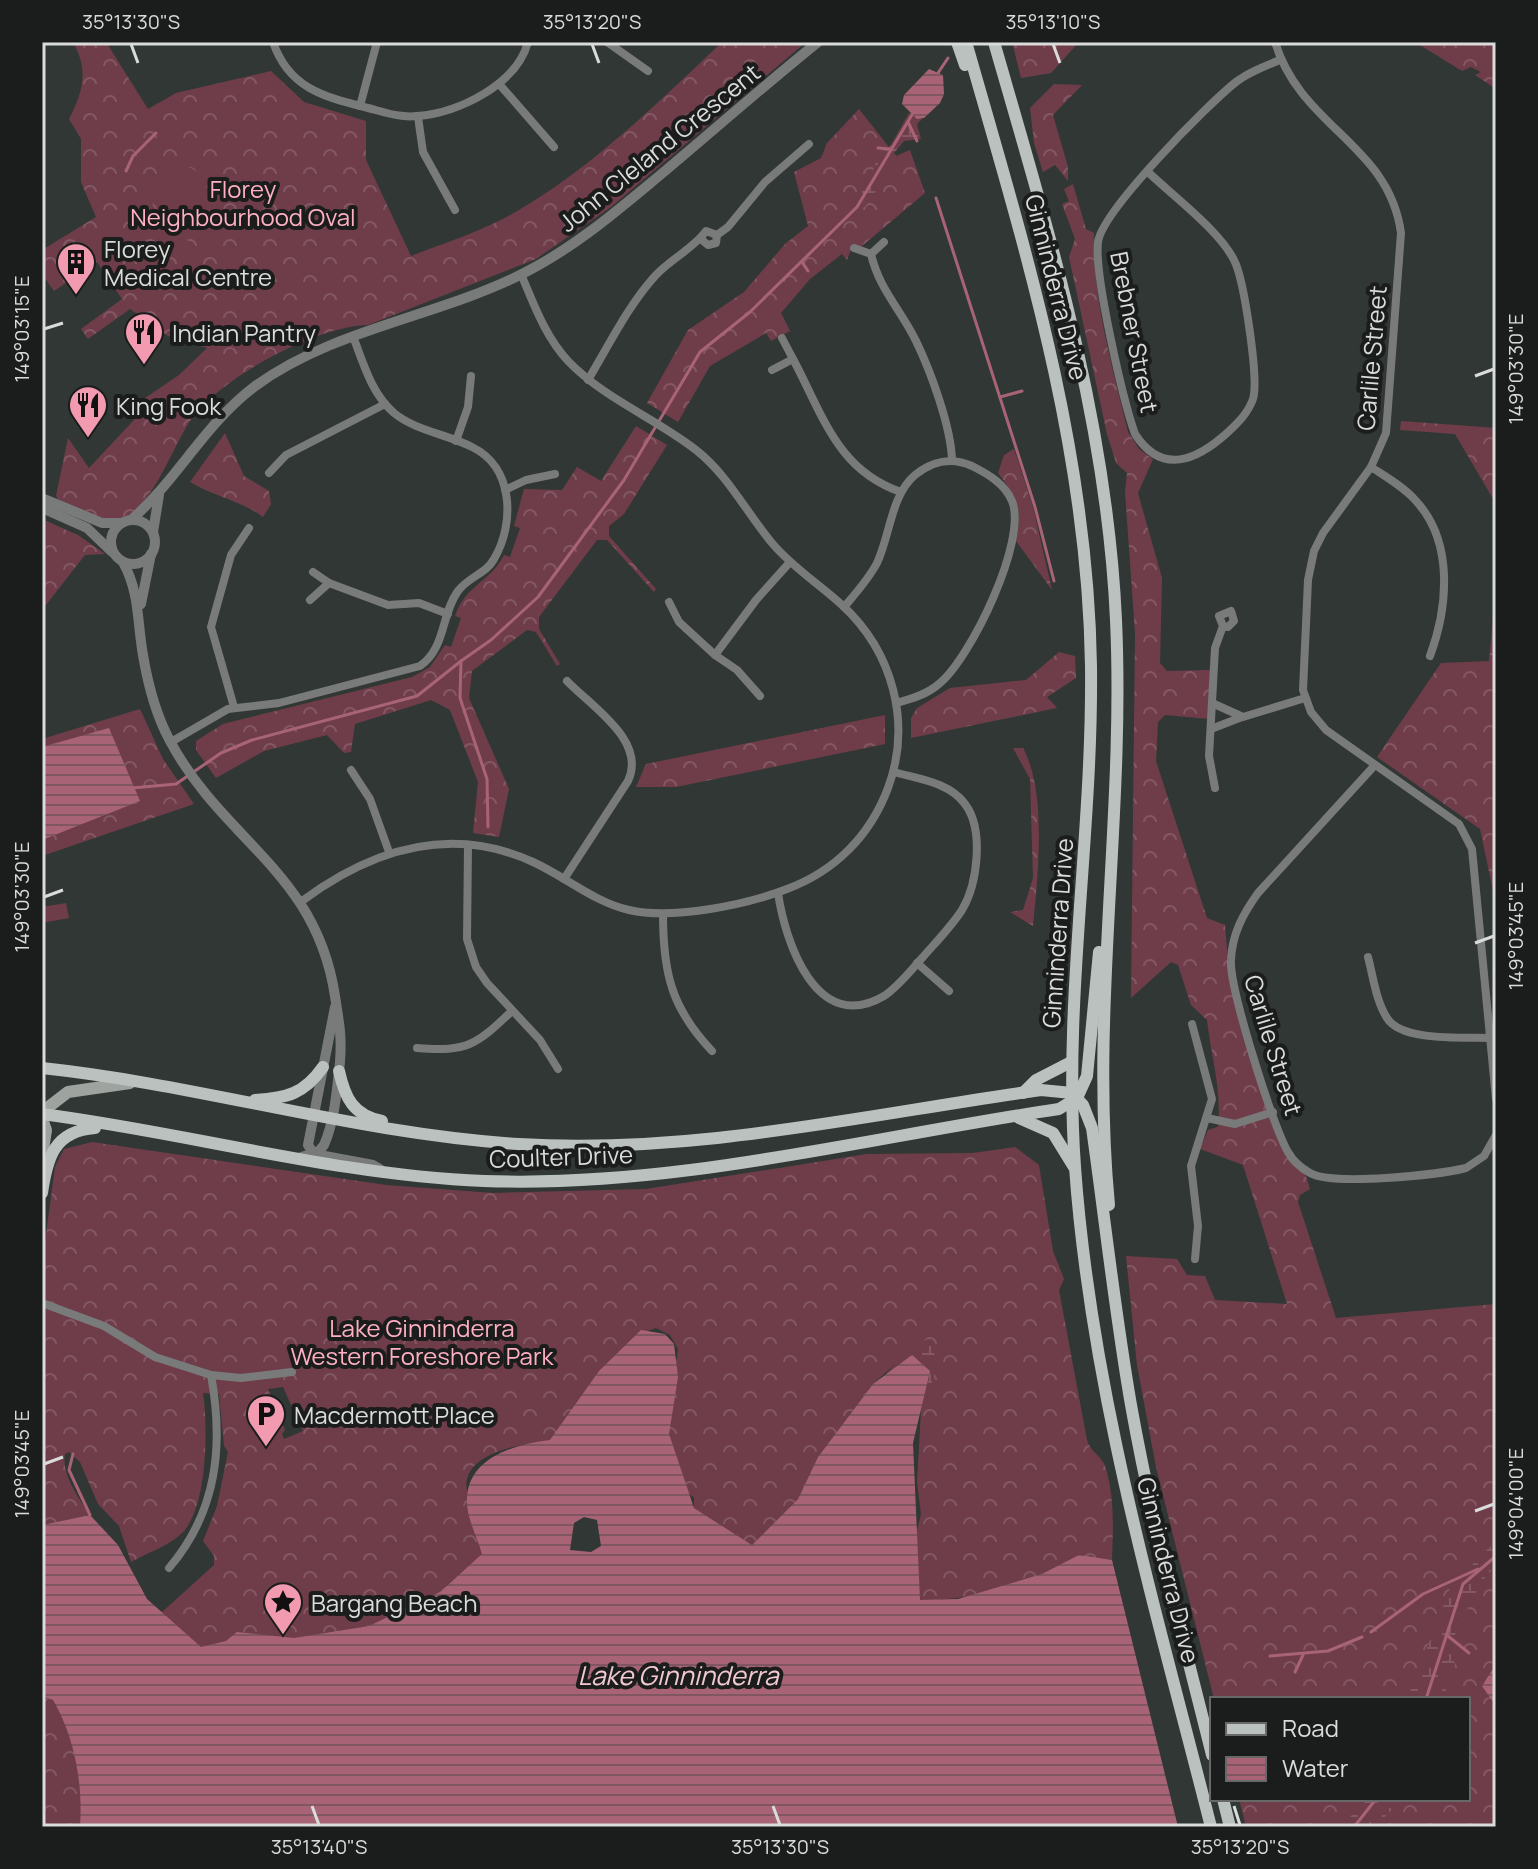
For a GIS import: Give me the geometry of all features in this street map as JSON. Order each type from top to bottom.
[{"type":"main road","points":[[957,42],[978,94]]},
{"type":"main road","points":[[966,42],[978,94]]},
{"type":"main road","points":[[994,42],[1009,86]]},
{"type":"main road","points":[[1001,42],[1009,86]]},
{"type":"main road","name":"Ginninderra Drive","points":[[1009,86],[1083,364],[1111,550],[1118,718],[1102,1085],[1120,1328]]},
{"type":"main road","name":"Ginninderra Drive","points":[[978,94],[996,147],[1055,364],[1074,466],[1086,569],[1091,664],[1088,797],[1072,992],[1071,1062],[1076,1100],[1075,1168],[1087,1290],[1106,1402],[1211,1827]]},
{"type":"main road","points":[[1076,1100],[1087,1076],[1099,951],[1107,926]]},
{"type":"main road","points":[[1023,1093],[1036,1080],[1071,1062]]},
{"type":"main road","points":[[236,1102],[293,1096],[307,1087],[323,1067]]},
{"type":"main road","name":"Coulter Drive","points":[[42,1068],[413,1134],[585,1146],[724,1138],[1059,1089],[1076,1100]]},
{"type":"main road","points":[[339,1071],[344,1095],[353,1108],[363,1116],[401,1125],[413,1134]]},
{"type":"main road","points":[[42,1156],[46,1130],[42,1115],[68,1092],[92,1086],[133,1083]]},
{"type":"main road","name":"Ginninderra Drive","points":[[1076,1100],[1092,1128],[1111,1286],[1152,1510],[1210,1747]]},
{"type":"main road","name":"Coulter Drive","points":[[42,1115],[385,1173],[486,1181],[602,1180],[699,1169],[1012,1116],[1076,1100]]},
{"type":"main road","points":[[1012,1116],[1053,1133],[1075,1168]]},
{"type":"main road","points":[[42,1193],[50,1154],[62,1138],[81,1129],[126,1128]]},
{"type":"main road","points":[[1224,1801],[1230,1827]]},
{"type":"street","points":[[273,42],[286,70],[302,86],[360,106],[418,117],[500,85],[518,68],[528,42]]},
{"type":"street","points":[[360,106],[377,42]]},
{"type":"street","points":[[607,42],[648,71]]},
{"type":"street","name":"John Cleland Crescent","points":[[126,522],[160,493],[213,424],[245,395],[282,370],[521,274],[601,224],[818,42]]},
{"type":"street","name":"Carlile Street","points":[[1275,42],[1280,60],[1304,100],[1380,173],[1398,212],[1401,244],[1389,415],[1383,442],[1371,467],[1323,533],[1311,561],[1302,673],[1305,698]]},
{"type":"street","name":"Brebner Street","points":[[1148,172],[1227,249],[1243,285],[1254,380],[1253,399],[1239,421],[1207,451],[1188,459],[1160,457],[1148,450],[1135,434],[1098,259],[1100,234],[1107,218],[1148,172],[1232,85],[1280,60]]},
{"type":"street","points":[[500,85],[554,147]]},
{"type":"street","points":[[418,117],[423,152],[455,210]]},
{"type":"street","points":[[588,380],[654,277],[686,248],[702,240],[708,231],[717,235],[765,182],[809,144]]},
{"type":"street","points":[[871,254],[884,242]]},
{"type":"street","points":[[854,248],[871,254]]},
{"type":"street","points":[[871,254],[882,290],[917,343],[947,430],[952,460]]},
{"type":"street","points":[[302,901],[343,872],[389,852],[429,846],[468,845],[508,853],[609,904],[663,914],[778,893],[819,875],[846,853],[874,820],[894,772],[899,746],[896,703],[882,657],[844,607],[790,562],[707,460],[588,380],[569,361],[546,329],[521,274]]},
{"type":"street","points":[[782,338],[843,455],[862,474],[901,492]]},
{"type":"street","points":[[171,742],[209,718],[234,707],[279,703],[420,666],[434,653],[460,588],[496,557],[509,517],[505,490],[483,453],[411,424],[385,404],[369,378],[354,339]]},
{"type":"street","points":[[772,370],[793,359]]},
{"type":"street","points":[[456,441],[468,407],[471,376]]},
{"type":"street","points":[[269,473],[286,455],[385,404]]},
{"type":"street","points":[[844,607],[877,562],[901,492],[925,467],[952,460],[996,480],[1006,490],[1013,502],[1015,531],[984,616],[952,672],[927,692],[896,703]]},
{"type":"street","points":[[1371,467],[1416,501],[1439,541],[1444,571],[1440,628],[1430,656]]},
{"type":"street","points":[[505,490],[526,480],[555,474]]},
{"type":"street","name":"John Cleland Crescent","points":[[153,532],[160,493]]},
{"type":"street","points":[[42,498],[102,523],[147,525],[156,541],[140,610]]},
{"type":"street","points":[[42,508],[87,528],[123,562],[132,579],[140,610],[149,687],[171,742],[201,788],[302,901],[328,958],[343,1027],[331,1120],[324,1145],[314,1154]]},
{"type":"street","points":[[114,553],[111,537],[126,522]]},
{"type":"street","points":[[234,707],[211,627],[231,555],[249,528]]},
{"type":"street","points":[[123,562],[135,565],[151,554]]},
{"type":"street","points":[[715,655],[756,600],[790,562]]},
{"type":"street","points":[[313,572],[329,583],[388,605],[419,603],[448,614]]},
{"type":"street","points":[[310,600],[329,583]]},
{"type":"street","points":[[669,602],[679,622],[715,655],[737,670],[760,696]]},
{"type":"street","points":[[1215,788],[1209,763],[1215,648],[1223,626]]},
{"type":"street","points":[[564,879],[628,781],[633,763],[627,741],[567,681]]},
{"type":"street","points":[[1211,729],[1305,698],[1326,730],[1459,824],[1467,836],[1475,873],[1496,1099]]},
{"type":"street","points":[[1212,703],[1243,717]]},
{"type":"street","name":"Carlile Street","points":[[1375,765],[1258,893],[1246,909],[1234,937],[1231,957],[1233,987],[1282,1141],[1298,1165],[1311,1174],[1332,1180],[1466,1168],[1484,1156],[1496,1135]]},
{"type":"street","points":[[351,770],[370,799],[389,852]]},
{"type":"street","points":[[778,893],[791,949],[807,977],[824,995],[850,1004],[872,1001],[898,985],[966,902],[976,829],[965,803],[948,789],[894,772]]},
{"type":"street","points":[[468,845],[465,919],[469,949],[487,983],[540,1040],[558,1069]]},
{"type":"street","points":[[663,914],[667,980],[692,1030],[712,1051]]},
{"type":"street","points":[[1368,957],[1383,1009],[1394,1027],[1415,1034],[1490,1038]]},
{"type":"street","points":[[917,963],[949,991]]},
{"type":"street","points":[[314,1154],[308,1145],[311,1116],[336,1001]]},
{"type":"street","points":[[417,1048],[459,1050],[470,1047],[512,1011]]},
{"type":"street","points":[[1192,1024],[1212,1087],[1207,1118],[1191,1166],[1198,1226],[1195,1259]]},
{"type":"street","points":[[1207,1118],[1235,1124],[1273,1112]]},
{"type":"street","points":[[296,1159],[314,1154],[373,1165],[385,1173]]},
{"type":"street","points":[[42,1303],[104,1326],[155,1357],[211,1375],[241,1378],[292,1372]]},
{"type":"street","points":[[169,1568],[192,1538],[213,1487],[217,1427],[211,1375]]},
{"type":"green space","name":"Florey Neighbourhood Oval","points":[[73,42],[106,42],[148,109],[176,93],[271,71],[304,102],[366,121],[366,160],[411,256],[497,222],[551,190],[628,130],[722,42],[806,42],[611,207],[536,259],[368,325],[323,334],[248,370],[206,402],[192,418],[142,504],[118,520],[104,521],[60,503],[56,496],[68,438],[89,468],[134,420],[129,409],[179,375],[207,348],[168,336],[130,309],[88,339],[81,329],[122,299],[97,262],[54,291],[42,274],[42,250],[96,217],[81,182],[81,139],[69,119],[82,81],[81,62]]},
{"type":"green space","points":[[1012,42],[1079,42],[1051,73],[1021,78]]},
{"type":"green space","points":[[1415,42],[1496,42],[1496,89],[1475,75],[1481,72],[1471,67],[1462,71]]},
{"type":"green space","points":[[1054,84],[1082,85],[1053,115],[1068,167],[1068,181],[1055,165],[1043,172],[1034,143],[1030,108]]},
{"type":"green space","points":[[859,109],[896,156],[910,150],[925,193],[862,246],[852,246],[847,260],[842,254],[810,279],[781,313],[790,331],[771,341],[766,333],[710,366],[678,422],[647,403],[688,330],[744,292],[785,244],[808,226],[794,172],[821,158],[827,143]]},
{"type":"green space","points":[[909,113],[922,119],[917,124],[921,139],[904,141],[886,163],[880,185],[865,207],[857,208],[854,199],[869,181],[880,151],[888,150]]},
{"type":"green space","points":[[181,166],[199,174],[207,192],[199,210],[181,218],[163,210],[155,192],[163,174]]},
{"type":"green space","points":[[1073,184],[1086,229],[1094,233],[1100,308],[1128,432],[1139,449],[1153,459],[1138,493],[1162,578],[1160,663],[1167,671],[1210,670],[1209,719],[1165,715],[1158,722],[1156,761],[1207,918],[1225,925],[1228,962],[1287,1153],[1306,1176],[1310,1189],[1300,1195],[1298,1202],[1336,1318],[1496,1304],[1496,1827],[1246,1827],[1240,1801],[1470,1801],[1470,1697],[1214,1697],[1156,1467],[1137,1365],[1126,1256],[1177,1259],[1187,1275],[1205,1276],[1215,1300],[1287,1304],[1243,1165],[1200,1149],[1208,1130],[1218,1127],[1219,1113],[1207,1020],[1191,1005],[1178,965],[1171,962],[1131,998],[1135,633],[1125,492],[1127,473],[1116,463],[1107,434],[1069,257],[1075,239],[1062,204],[1069,201],[1064,189]]},
{"type":"green space","points":[[137,190],[150,194],[155,215],[204,253],[198,260],[188,258],[151,233]]},
{"type":"green space","points":[[1401,421],[1496,428],[1496,504],[1455,434],[1400,430]]},
{"type":"green space","points":[[636,426],[667,445],[624,514],[609,526],[609,536],[656,589],[654,592],[607,540],[597,540],[539,617],[539,629],[560,664],[557,666],[536,632],[527,630],[472,671],[469,698],[509,789],[499,837],[473,833],[478,782],[450,710],[431,700],[355,724],[351,752],[344,753],[327,735],[264,751],[216,778],[196,750],[196,741],[223,724],[412,677],[430,667],[445,645],[451,647],[461,618],[455,616],[465,597],[492,572],[504,555],[510,557],[520,528],[514,526],[524,489],[562,490],[577,467],[601,481]]},
{"type":"green space","points":[[225,433],[244,476],[269,491],[271,504],[263,517],[190,482]]},
{"type":"green space","points":[[1014,449],[1033,507],[1052,590],[1016,541],[1019,520],[1017,504],[998,473],[1004,455]]},
{"type":"green space","points":[[42,519],[78,535],[105,554],[85,555],[42,610]]},
{"type":"green space","points":[[1496,584],[1496,905],[1480,829],[1377,757],[1441,663],[1489,661]]},
{"type":"green space","points":[[1059,652],[1075,656],[1076,678],[1047,697],[1057,708],[911,738],[911,718],[917,708],[950,688],[1026,680]]},
{"type":"green space","points":[[140,709],[163,759],[194,804],[42,856],[42,739]]},
{"type":"green space","points":[[885,715],[885,744],[676,787],[636,787],[646,764]]},
{"type":"green space","points":[[1013,748],[1023,748],[1031,766],[1038,810],[1033,926],[1010,912],[1023,910],[1033,878],[1030,779]]},
{"type":"green space","points":[[66,903],[69,918],[42,923],[42,907]]},
{"type":"green space","name":"Lake Ginninderra Western Foreshore Park","points":[[92,1142],[386,1185],[493,1193],[646,1189],[867,1154],[973,1153],[1015,1147],[1039,1165],[1053,1251],[1064,1279],[1059,1290],[1087,1440],[1103,1462],[1108,1477],[1113,1513],[1112,1560],[1080,1560],[1023,1585],[964,1597],[920,1601],[913,1547],[921,1514],[917,1482],[922,1393],[904,1363],[894,1365],[873,1384],[818,1457],[798,1499],[752,1545],[694,1508],[694,1497],[684,1492],[664,1449],[678,1349],[670,1335],[656,1328],[645,1332],[552,1442],[526,1444],[495,1453],[472,1469],[467,1481],[468,1495],[495,1544],[446,1586],[447,1592],[369,1626],[298,1639],[197,1650],[161,1613],[214,1565],[214,1556],[203,1541],[217,1506],[228,1452],[224,1446],[219,1394],[203,1393],[205,1446],[201,1488],[190,1522],[176,1538],[131,1562],[119,1526],[98,1504],[80,1462],[69,1452],[65,1454],[64,1461],[68,1477],[90,1515],[42,1525],[42,1264],[55,1167],[64,1149]],"holes":[[[283,1387],[303,1431],[284,1439],[282,1434],[285,1430],[268,1389]]]},
{"type":"green space","points":[[927,1339],[936,1364],[922,1405],[930,1372],[913,1355],[884,1376],[906,1352]]},
{"type":"green space","points":[[1496,1541],[1496,1565],[1481,1582],[1451,1643],[1455,1666],[1443,1697],[1408,1697],[1451,1586]]},
{"type":"green space","points":[[42,1696],[53,1700],[73,1745],[81,1794],[82,1827],[42,1827]]},
{"type":"green space","points":[[1366,1801],[1401,1801],[1374,1827],[1343,1827],[1337,1819],[1345,1822]]},
{"type":"water","points":[[929,69],[943,75],[944,94],[940,103],[924,118],[917,119],[902,104],[904,95]]},
{"type":"water","points":[[109,728],[140,801],[42,840],[42,747]]},
{"type":"water","name":"Lake Ginninderra","points":[[641,1330],[665,1334],[674,1344],[678,1377],[669,1434],[694,1508],[752,1545],[798,1499],[818,1457],[873,1384],[912,1355],[930,1371],[913,1443],[920,1600],[958,1599],[1042,1574],[1079,1555],[1112,1560],[1178,1827],[80,1827],[79,1778],[72,1746],[53,1700],[42,1696],[42,1525],[90,1515],[118,1545],[147,1599],[201,1647],[226,1641],[237,1632],[294,1638],[369,1626],[440,1592],[482,1554],[468,1512],[467,1494],[471,1480],[490,1459],[519,1446],[550,1440],[599,1371]],"holes":[[[584,1517],[597,1520],[601,1546],[591,1552],[570,1550],[574,1523]]]},
{"type":"water","points":[[1496,1664],[1496,1706],[1482,1686]]},
{"type":"waterway","points":[[938,73],[948,58]]},
{"type":"waterway","points":[[488,827],[487,779],[460,698],[461,661],[491,640],[538,597],[624,480],[700,352],[750,312],[857,207],[913,113]]},
{"type":"waterway","points":[[908,122],[917,141]]},
{"type":"waterway","points":[[126,171],[133,156],[156,133]]},
{"type":"waterway","points":[[878,148],[891,149]]},
{"type":"waterway","points":[[936,198],[1035,507],[1054,581]]},
{"type":"waterway","points":[[802,262],[808,271]]},
{"type":"waterway","points":[[1000,397],[1022,391]]},
{"type":"waterway","points":[[132,788],[176,784],[221,753],[252,740],[417,696],[461,661]]},
{"type":"waterway","points":[[73,1454],[69,1470],[90,1515]]},
{"type":"waterway","points":[[1427,1697],[1463,1584],[1496,1556]]},
{"type":"waterway","points":[[1371,1632],[1423,1594],[1478,1569]]},
{"type":"waterway","points":[[1448,1636],[1469,1653]]},
{"type":"waterway","points":[[1270,1656],[1328,1651],[1362,1637]]},
{"type":"waterway","points":[[1295,1672],[1303,1655]]},
{"type":"waterway","points":[[1354,1827],[1374,1801]]},
{"type":"place","name":"Florey Medical Centre","points":[[76,296]]},
{"type":"place","name":"Indian Pantry","points":[[144,366]]},
{"type":"place","name":"King Fook","points":[[88,439]]},
{"type":"place","name":"Macdermott Place","points":[[266,1448]]},
{"type":"place","name":"Bargang Beach","points":[[283,1636]]}]
